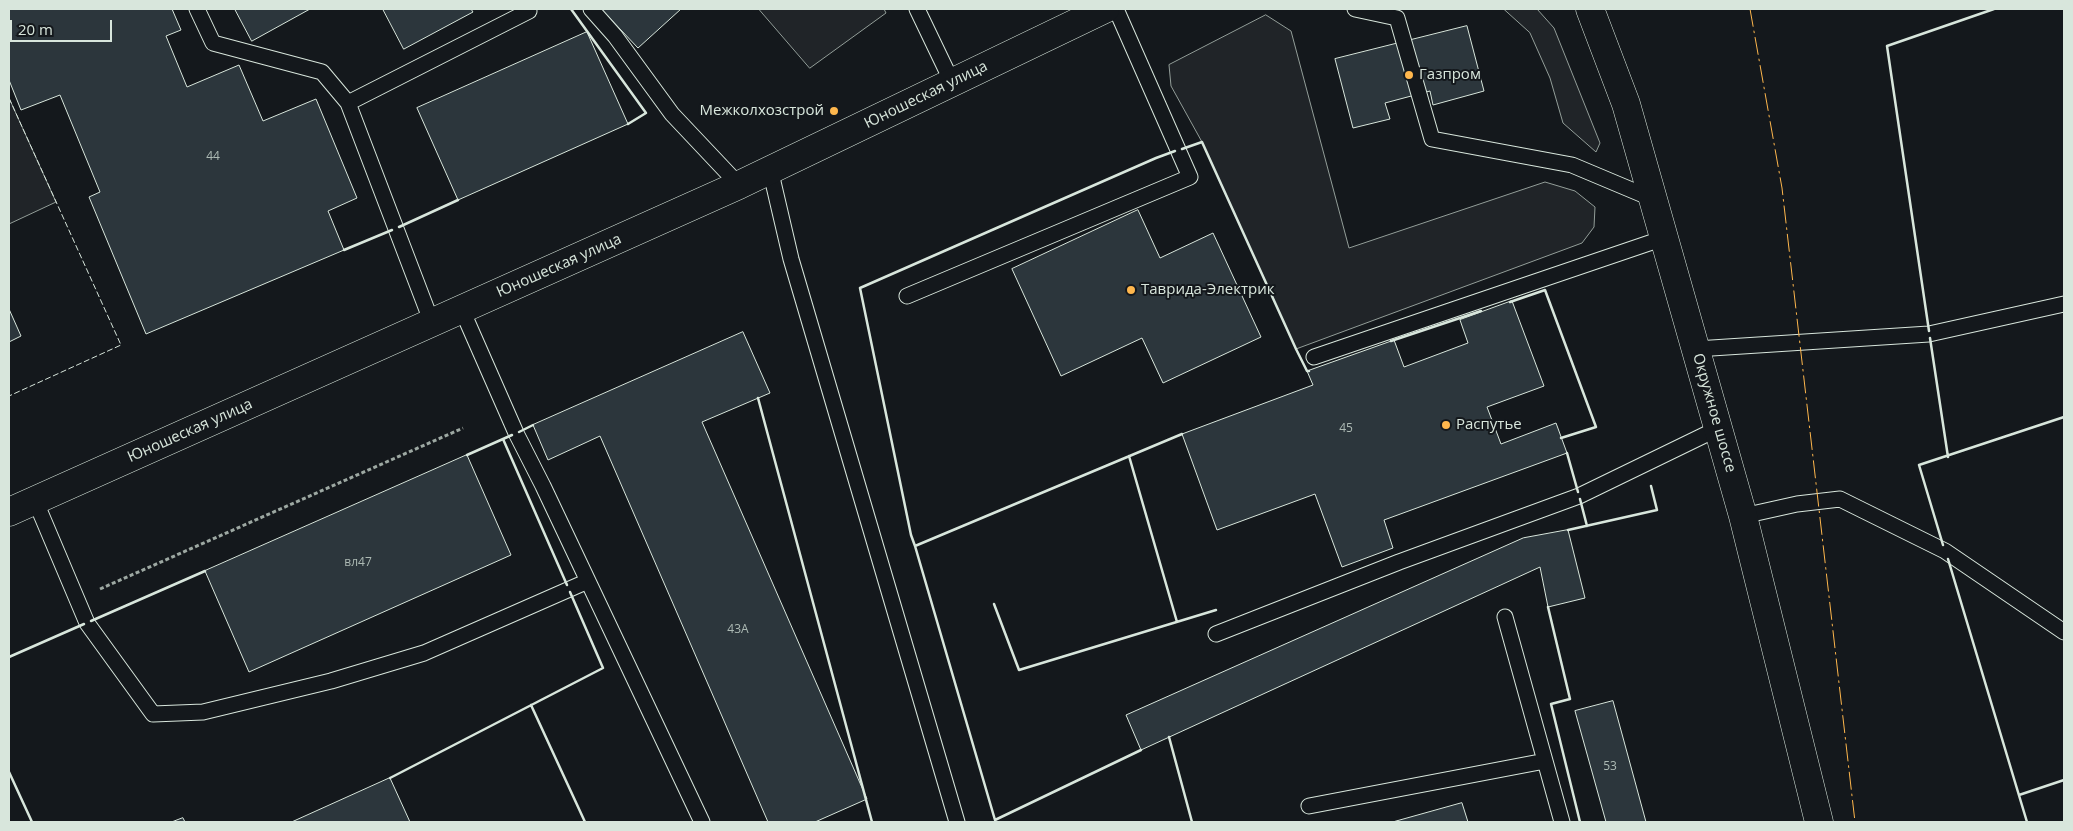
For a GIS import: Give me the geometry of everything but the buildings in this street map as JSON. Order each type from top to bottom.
[{"type":"street","name":"Юношеская улица","points":[[9,512],[739,185],[1105,9]]},
{"type":"street","name":"Окружное шоссе","points":[[1590,9],[1626,104],[1719,428],[1743,516],[1818,822]]},
{"type":"lane","points":[[197,9],[213,43],[322,72],[348,103],[432,323]]},
{"type":"lane","points":[[348,103],[528,11],[527,9]]},
{"type":"lane","points":[[592,9],[616,36],[672,114],[739,185]]},
{"type":"lane","points":[[917,9],[952,82]]},
{"type":"lane","points":[[907,296],[1190,178],[1116,9]]},
{"type":"lane","points":[[1355,9],[1397,18],[1432,139],[1572,165],[1653,199]]},
{"type":"lane","points":[[770,170],[791,259],[957,822]]},
{"type":"lane","points":[[1314,357],[1664,238]]},
{"type":"lane","points":[[1696,349],[1929,334],[2064,304]]},
{"type":"lane","points":[[462,310],[516,433],[702,822]]},
{"type":"lane","points":[[1216,634],[1399,562],[1579,496],[1719,428]]},
{"type":"lane","points":[[1743,516],[1797,504],[1840,499],[1945,551],[2064,632]]},
{"type":"lane","points":[[35,500],[87,623],[153,714],[204,712],[331,681],[424,653],[588,581]]},
{"type":"lane","points":[[1505,617],[1562,822]]},
{"type":"lane","points":[[1309,806],[1545,760]]},
{"type":"path","points":[[99,590],[464,428]]},
{"type":"shaded area","points":[[759,9],[884,9],[886,13],[810,68]]},
{"type":"shaded area","points":[[1504,9],[1537,9],[1554,28],[1600,143],[1596,152],[1563,123],[1550,78],[1530,33]]},
{"type":"shaded area","points":[[1266,15],[1291,31],[1349,248],[1545,182],[1575,191],[1595,207],[1594,227],[1582,243],[1296,349],[1202,142],[1171,86],[1169,65]]},
{"type":"shaded area","points":[[9,98],[56,202],[9,224]]},
{"type":"fence","points":[[9,98],[121,345],[9,396]]},
{"type":"wall","points":[[571,9],[646,113],[628,124]]},
{"type":"wall","points":[[1929,331],[1887,46],[1994,9]]},
{"type":"wall","points":[[1182,149],[1202,142],[1296,349],[1307,371],[1309,371]]},
{"type":"wall","points":[[1175,151],[860,288],[911,535],[915,546],[1182,434]]},
{"type":"wall","points":[[399,227],[458,200]]},
{"type":"wall","points":[[344,250],[392,230]]},
{"type":"wall","points":[[1510,302],[1545,290],[1596,427],[1561,438]]},
{"type":"wall","points":[[1391,341],[1481,311]]},
{"type":"wall","points":[[1930,338],[1948,457]]},
{"type":"wall","points":[[758,398],[872,822]]},
{"type":"wall","points":[[1943,545],[1919,465],[2064,417]]},
{"type":"wall","points":[[519,432],[533,425]]},
{"type":"wall","points":[[467,455],[512,435]]},
{"type":"wall","points":[[503,439],[567,585]]},
{"type":"wall","points":[[1567,453],[1578,492]]},
{"type":"wall","points":[[1129,456],[1177,622]]},
{"type":"wall","points":[[1568,530],[1657,510],[1651,486]]},
{"type":"wall","points":[[1580,499],[1587,526]]},
{"type":"wall","points":[[915,546],[995,820],[1141,750]]},
{"type":"wall","points":[[1948,559],[2027,822]]},
{"type":"wall","points":[[91,621],[205,571]]},
{"type":"wall","points":[[390,778],[603,668],[570,592]]},
{"type":"wall","points":[[994,604],[1019,670],[1216,610]]},
{"type":"wall","points":[[1548,607],[1570,699],[1551,704],[1580,822]]},
{"type":"wall","points":[[9,657],[84,624]]},
{"type":"wall","points":[[531,705],[585,822]]},
{"type":"wall","points":[[1169,737],[1192,822]]},
{"type":"wall","points":[[9,772],[32,822]]},
{"type":"wall","points":[[2019,795],[2064,780]]},
{"type":"power","points":[[1750,9],[1782,188],[1855,822]]},
{"type":"place","name":"Газпром","points":[[1409,75]]},
{"type":"place","name":"Межколхозстрой","points":[[834,111]]},
{"type":"place","name":"Таврида-Электрик","points":[[1131,290]]},
{"type":"place","name":"Распутье","points":[[1446,425]]}]
